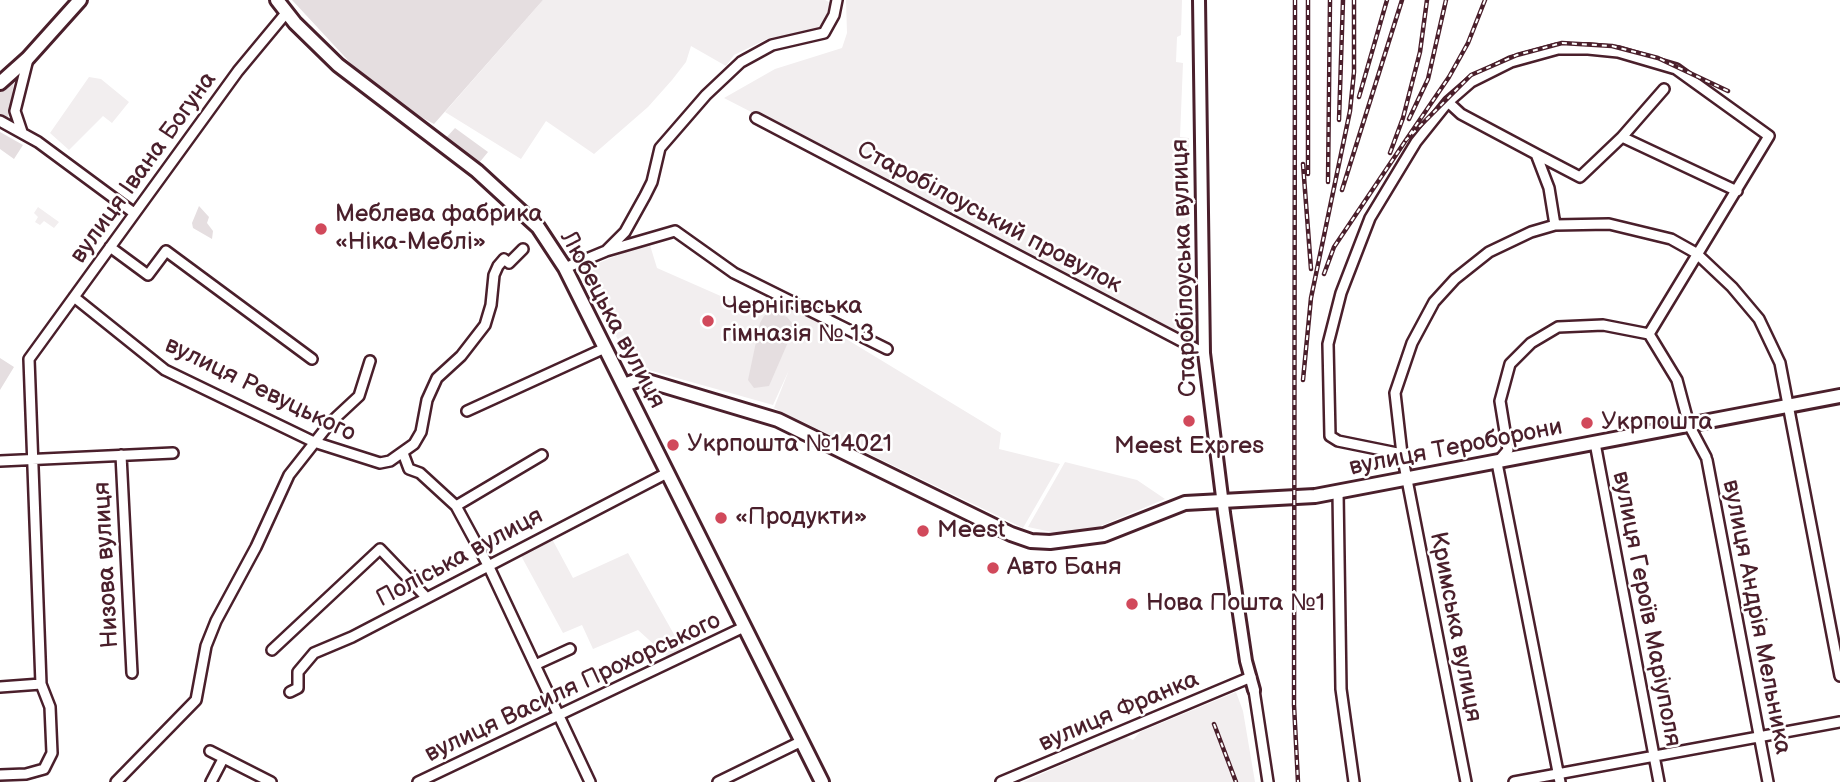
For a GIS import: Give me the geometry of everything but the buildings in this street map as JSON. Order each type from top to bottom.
[{"type":"main road","points":[[0,83],[28,58],[80,0]]},
{"type":"main road","name":"Любецька вулиця","points":[[277,0],[338,65],[477,172],[528,216],[565,268],[822,782]]},
{"type":"main road","name":"вулиця Тероборони","points":[[624,385],[642,379],[778,420],[962,511],[1031,541],[1069,541],[1104,535],[1185,503],[1222,499],[1286,498],[1338,492],[1789,408],[1840,396]]},
{"type":"street","points":[[606,251],[625,232],[648,189],[660,148],[706,94],[741,62],[772,44],[824,33],[834,15],[837,0]]},
{"type":"street","name":"Старобілоуська вулиця","points":[[1199,0],[1204,353],[1222,499],[1268,782]]},
{"type":"street","name":"вулиця Івана Богуна","points":[[32,459],[27,374],[34,348],[238,71],[287,12]]},
{"type":"street","points":[[1402,454],[1330,436],[1328,344],[1342,293],[1370,218],[1416,142],[1448,102],[1471,82],[1511,62],[1558,49],[1618,52],[1676,69],[1769,136],[1649,334],[1604,325],[1559,327],[1531,343],[1510,364],[1500,401],[1508,450],[1497,463],[1559,778]]},
{"type":"street","points":[[22,132],[15,111],[28,58]]},
{"type":"street","points":[[1448,102],[1461,114],[1580,177],[1622,137],[1664,89]]},
{"type":"street","name":"Старобілоуський провулок","points":[[757,118],[1204,353]]},
{"type":"street","points":[[0,121],[22,132],[134,213]]},
{"type":"street","points":[[1622,137],[1737,191]]},
{"type":"street","points":[[1536,154],[1549,188],[1555,225]]},
{"type":"street","name":"Кримська вулиця","points":[[1466,782],[1402,454],[1395,393],[1412,344],[1434,302],[1455,279],[1489,252],[1531,232],[1555,225],[1609,224],[1638,228],[1671,239],[1696,253],[1732,287],[1759,319],[1780,363],[1840,676]]},
{"type":"street","points":[[565,268],[606,251],[676,231],[734,273],[887,349]]},
{"type":"street","points":[[110,247],[148,275],[166,251],[312,359]]},
{"type":"street","points":[[523,249],[494,275],[491,305],[485,325],[461,356],[437,378],[427,400],[421,432],[405,456],[409,469],[420,473],[456,506],[488,565],[590,782]]},
{"type":"street","name":"вулиця Ревуцького","points":[[74,297],[165,370],[314,442],[380,463],[405,456]]},
{"type":"street","name":"вулиця Андрія Мельника","points":[[1649,334],[1665,355],[1677,380],[1689,425],[1706,458],[1768,782]]},
{"type":"street","points":[[467,411],[605,348]]},
{"type":"street","points":[[116,782],[196,700],[206,646],[216,621],[256,547],[289,475],[314,442],[359,396],[370,361]]},
{"type":"street","name":"вулиця Героїв Маріуполя","points":[[1595,443],[1659,782]]},
{"type":"street","points":[[0,461],[173,453]]},
{"type":"street","name":"Низова вулиця","points":[[121,455],[132,673]]},
{"type":"street","points":[[456,506],[542,455]]},
{"type":"street","points":[[0,775],[26,774],[44,769],[52,753],[50,706],[41,684],[32,459]]},
{"type":"street","name":"Поліська вулиця","points":[[290,692],[298,688],[298,672],[314,653],[427,598],[667,473]]},
{"type":"street","points":[[1338,492],[1341,689],[1354,782]]},
{"type":"street","points":[[272,650],[380,549],[427,598]]},
{"type":"street","name":"вулиця Василя Прохорського","points":[[418,782],[560,718],[744,627]]},
{"type":"street","points":[[535,665],[570,649]]},
{"type":"street","name":"вулиця Франка","points":[[1001,782],[1251,677]]},
{"type":"street","points":[[0,687],[41,684]]},
{"type":"street","points":[[1514,782],[1559,778],[1653,756],[1840,722]]},
{"type":"street","points":[[718,782],[802,741]]},
{"type":"street","points":[[210,751],[271,782]]},
{"type":"street","points":[[211,782],[223,759]]},
{"type":"shaded area","points":[[292,0],[543,0],[434,124],[391,101],[370,84]]},
{"type":"shaded area","points":[[543,0],[825,0],[831,3],[820,30],[769,38],[734,55],[726,66],[691,46],[686,62],[648,107],[594,154],[546,121],[521,159],[445,112]]},
{"type":"shaded area","points":[[846,0],[1182,0],[1181,35],[1177,37],[1176,62],[1183,63],[1180,137],[1189,138],[1190,327],[1181,333],[724,98],[775,69],[842,48],[847,33]]},
{"type":"shaded area","points":[[89,77],[101,79],[129,102],[112,123],[103,116],[69,150],[50,133]]},
{"type":"shaded area","points":[[12,81],[8,118],[0,115],[0,91]]},
{"type":"shaded area","points":[[455,128],[488,152],[479,163],[445,139]]},
{"type":"shaded area","points":[[0,132],[23,145],[14,159],[0,149]]},
{"type":"shaded area","points":[[199,206],[209,217],[207,223],[213,231],[212,239],[193,228],[192,223]]},
{"type":"shaded area","points":[[38,207],[59,222],[54,228],[44,221],[40,225],[35,222],[38,217],[34,213]]},
{"type":"shaded area","points":[[649,242],[657,268],[757,312],[767,295],[810,317],[1001,433],[999,449],[1060,464],[1023,528],[774,408],[789,370],[773,405],[631,365],[582,270]]},
{"type":"shaded area","points":[[772,311],[787,317],[792,323],[792,333],[769,386],[754,388],[748,380],[760,323],[764,316]]},
{"type":"shaded area","points":[[0,358],[14,367],[0,390]]},
{"type":"shaded area","points":[[1065,462],[1137,480],[1165,499],[1091,530],[1061,534],[1028,527]]},
{"type":"shaded area","points":[[551,537],[573,578],[628,553],[684,652],[670,659],[638,630],[593,649],[582,625],[563,633],[519,552]]},
{"type":"shaded area","points":[[1236,692],[1243,711],[1255,782],[1023,782],[1126,737],[1133,740],[1140,732]]},
{"type":"railway","points":[[1295,0],[1294,705],[1298,782]]},
{"type":"railway","points":[[1308,0],[1308,174]]},
{"type":"railway","points":[[1328,182],[1330,0]]},
{"type":"railway","points":[[1339,120],[1343,0]]},
{"type":"railway","points":[[1303,380],[1311,298],[1350,111],[1354,72],[1354,0]]},
{"type":"railway","points":[[1359,97],[1387,0]]},
{"type":"railway","points":[[1342,190],[1402,0]]},
{"type":"railway","points":[[1390,153],[1403,118],[1420,52],[1427,0]]},
{"type":"railway","points":[[1409,119],[1428,79],[1446,0]]},
{"type":"railway","points":[[1485,0],[1468,43],[1449,77],[1406,140],[1471,75],[1517,55],[1562,43],[1612,46],[1658,58],[1728,91]]},
{"type":"railway","points":[[1324,274],[1334,247],[1406,140]]},
{"type":"railway","points":[[1303,164],[1311,269]]},
{"type":"railway","points":[[1214,724],[1236,782]]},
{"type":"place","name":"Меблева фабрика «Ніка-Меблі»","points":[[321,229]]},
{"type":"place","name":"Чернігівська гімназія № 13","points":[[708,321]]},
{"type":"place","name":"Meest Expres","points":[[1189,421]]},
{"type":"place","name":"Укрпошта","points":[[1587,423]]},
{"type":"place","name":"Укрпошта №14021","points":[[673,445]]},
{"type":"place","name":"«Продукти»","points":[[721,518]]},
{"type":"place","name":"Meest","points":[[923,531]]},
{"type":"place","name":"Авто Баня","points":[[993,568]]},
{"type":"place","name":"Нова Пошта №1","points":[[1132,604]]}]
